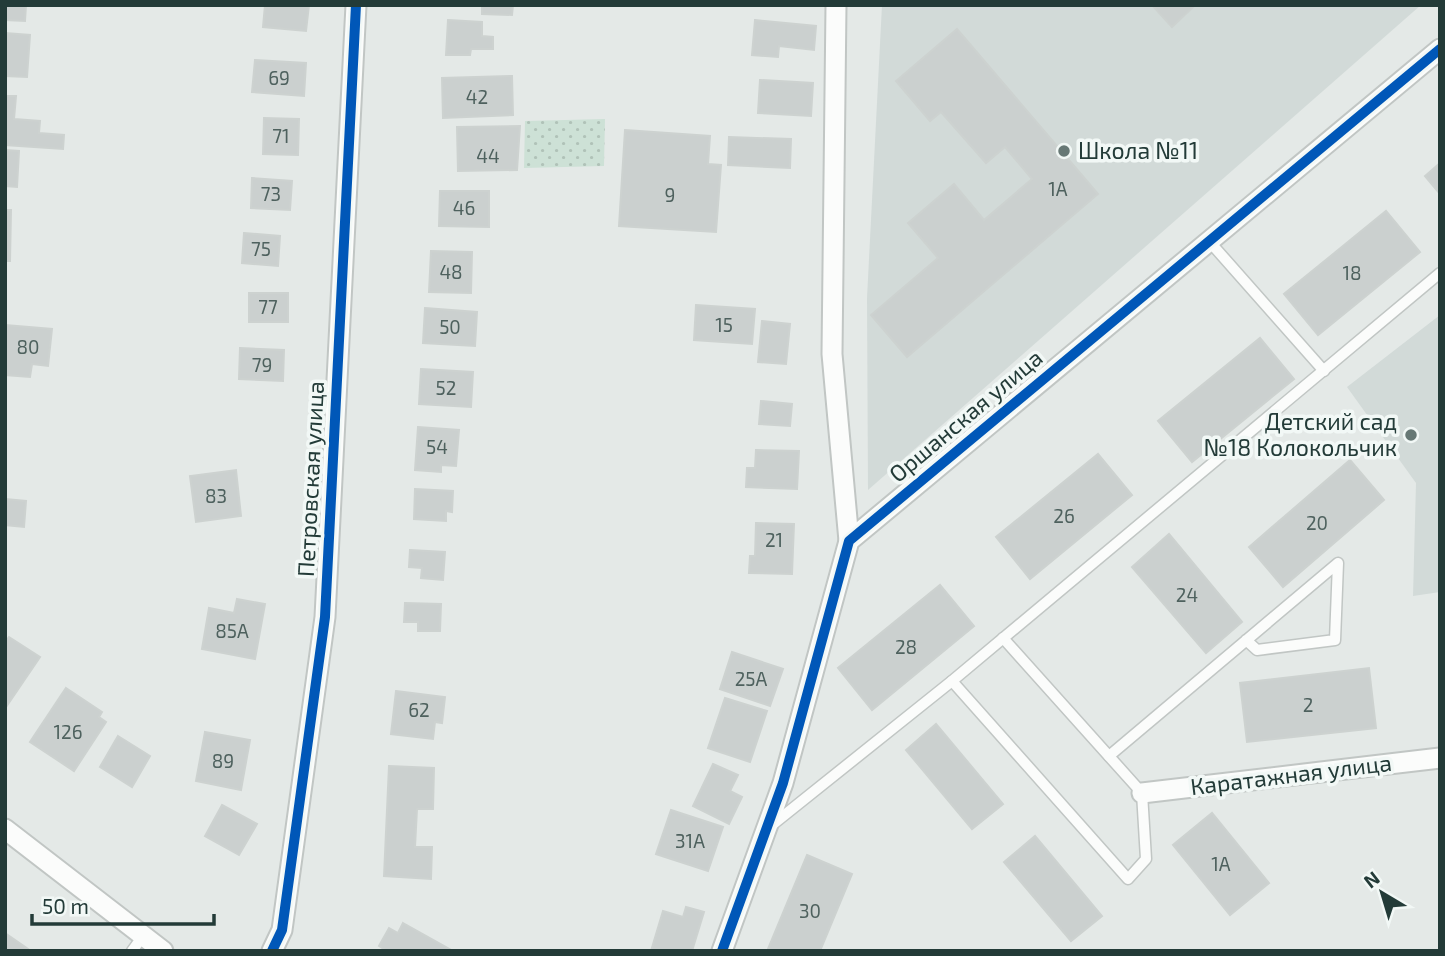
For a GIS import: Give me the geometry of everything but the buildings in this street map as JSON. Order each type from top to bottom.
[{"type":"street","name":"Петровская улица","points":[[272,951],[282,930],[325,617],[356,5]]},
{"type":"street","points":[[722,951],[783,783],[849,541],[832,354],[836,5]]},
{"type":"street","name":"Оршанская улица","points":[[849,541],[1440,49]]},
{"type":"street","name":"Каратажная улица","points":[[1142,793],[1440,758]]},
{"type":"street","points":[[5,829],[138,944],[163,951]]},
{"type":"lane","points":[[1209,241],[1324,371]]},
{"type":"lane","points":[[766,830],[952,681],[1440,273]]},
{"type":"lane","points":[[1109,756],[1338,563],[1335,640],[1257,650],[1247,640]]},
{"type":"lane","points":[[952,681],[1128,879],[1146,859],[1142,793],[1003,638]]},
{"type":"shaded area","name":"Школа №11","points":[[882,5],[1421,5],[868,490],[867,298]]},
{"type":"shaded area","name":"Детский сад №18 Колокольчик","points":[[1440,315],[1440,592],[1413,596],[1416,483],[1347,387]]},
{"type":"green space","points":[[605,119],[604,166],[524,168],[525,121]]},
{"type":"cycle path","points":[[272,951],[282,930],[325,617],[356,5]]},
{"type":"cycle path","points":[[722,951],[783,783],[849,541],[1440,49]]},
{"type":"place","name":"Школа №11","points":[[1064,151]]},
{"type":"place","name":"Детский сад №18 Колокольчик","points":[[1411,435]]}]
